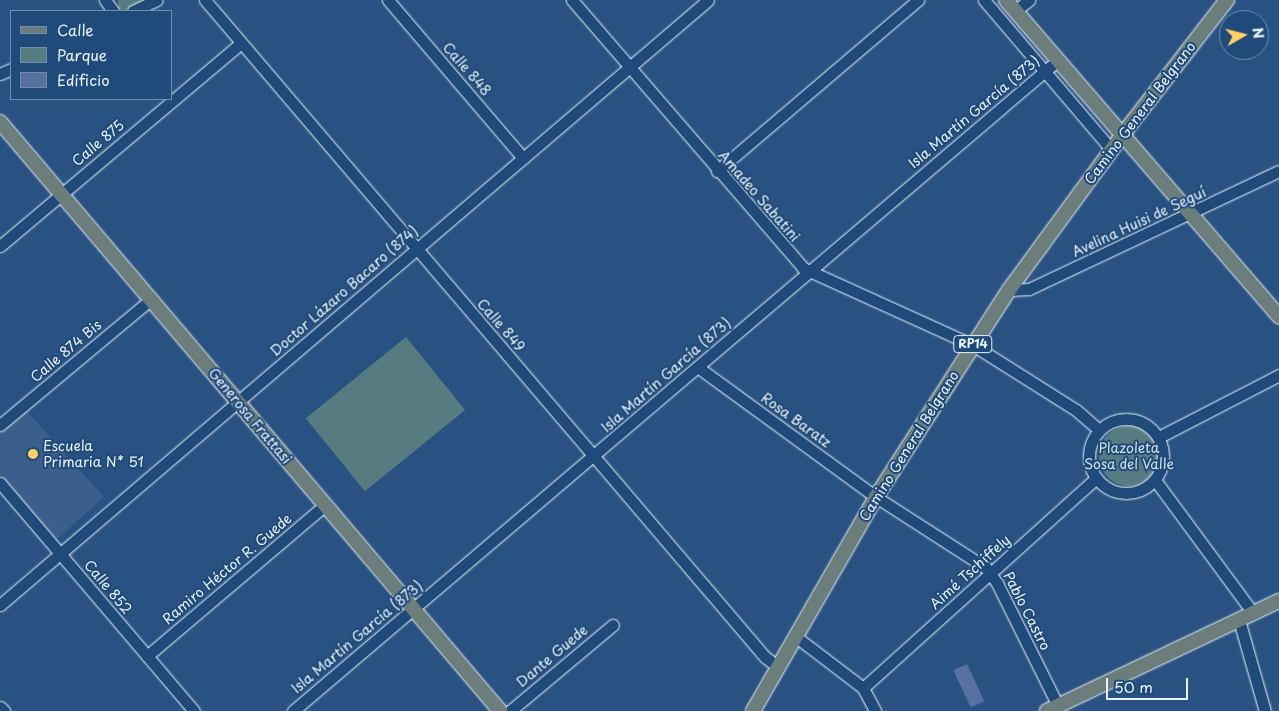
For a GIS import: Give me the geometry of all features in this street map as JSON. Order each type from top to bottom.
[{"type":"main road","points":[[1006,0],[1279,316]]},
{"type":"main road","name":"Camino General Belgrano","points":[[753,711],[777,666],[876,497],[1009,290],[1111,149],[1227,0]]},
{"type":"main road","name":"Generosa Frattasi","points":[[0,122],[500,711]]},
{"type":"main road","points":[[1052,708],[1279,601]]},
{"type":"street","points":[[135,10],[157,0]]},
{"type":"street","name":"Calle 849","points":[[205,0],[240,44],[765,657],[777,666]]},
{"type":"street","name":"Calle 848","points":[[388,0],[523,158]]},
{"type":"street","name":"Amadeo Sabatini","points":[[572,0],[796,262],[808,271],[973,345],[1076,410],[1099,430]]},
{"type":"street","name":"Doctor Lázaro Bacaro (874)","points":[[0,604],[238,403],[708,0]]},
{"type":"street","points":[[717,171],[918,0]]},
{"type":"street","points":[[984,0],[1111,149]]},
{"type":"street","points":[[1016,11],[1029,0]]},
{"type":"street","name":"Calle 875","points":[[0,246],[240,44]]},
{"type":"street","name":"Isla Martín García (873)","points":[[292,711],[699,368],[808,271],[1058,60]]},
{"type":"street","name":"Avelina Huisi de Seguí","points":[[1009,290],[1029,289],[1191,215],[1279,171]]},
{"type":"street","name":"Calle 874 Bis","points":[[0,425],[151,299]]},
{"type":"street","name":"Rosa Baratz","points":[[699,368],[876,497]]},
{"type":"street","points":[[1158,437],[1279,375]]},
{"type":"street","points":[[1130,418],[1146,425],[1158,437],[1164,454],[1155,480],[1147,488],[1125,494],[1109,489],[1096,478],[1088,453],[1099,430],[1119,419],[1130,418]]},
{"type":"street","name":"Aimé Tschiffely","points":[[863,688],[1096,478]]},
{"type":"street","points":[[1155,480],[1253,613]]},
{"type":"street","name":"Calle 852","points":[[0,483],[194,711]]},
{"type":"street","name":"Pablo Castro","points":[[876,497],[991,573],[1052,708]]},
{"type":"street","name":"Ramiro Héctor R. Guede","points":[[147,656],[325,506]]},
{"type":"street","points":[[1239,620],[1266,711]]},
{"type":"street","name":"Dante Guede","points":[[510,711],[613,625]]},
{"type":"street","points":[[795,636],[863,688],[875,711]]},
{"type":"street","points":[[0,707],[4,711]]},
{"type":"shaded area","name":"Escuela Primaria N* 51","points":[[26,410],[104,497],[56,540],[0,475],[0,433]]},
{"type":"green space","points":[[118,0],[146,0],[126,10],[118,8]]},
{"type":"green space","points":[[406,337],[465,410],[365,491],[306,418]]},
{"type":"green space","name":"Plazoleta Sosa del Valle","points":[[1123,426],[1135,426],[1146,431],[1154,439],[1159,450],[1157,468],[1146,481],[1135,486],[1123,486],[1112,481],[1104,473],[1099,462],[1099,450],[1104,439],[1112,431]]},
{"type":"building","points":[[967,664],[984,701],[971,707],[953,670]]},
{"type":"place","name":"Escuela Primaria N* 51","points":[[33,454]]}]
